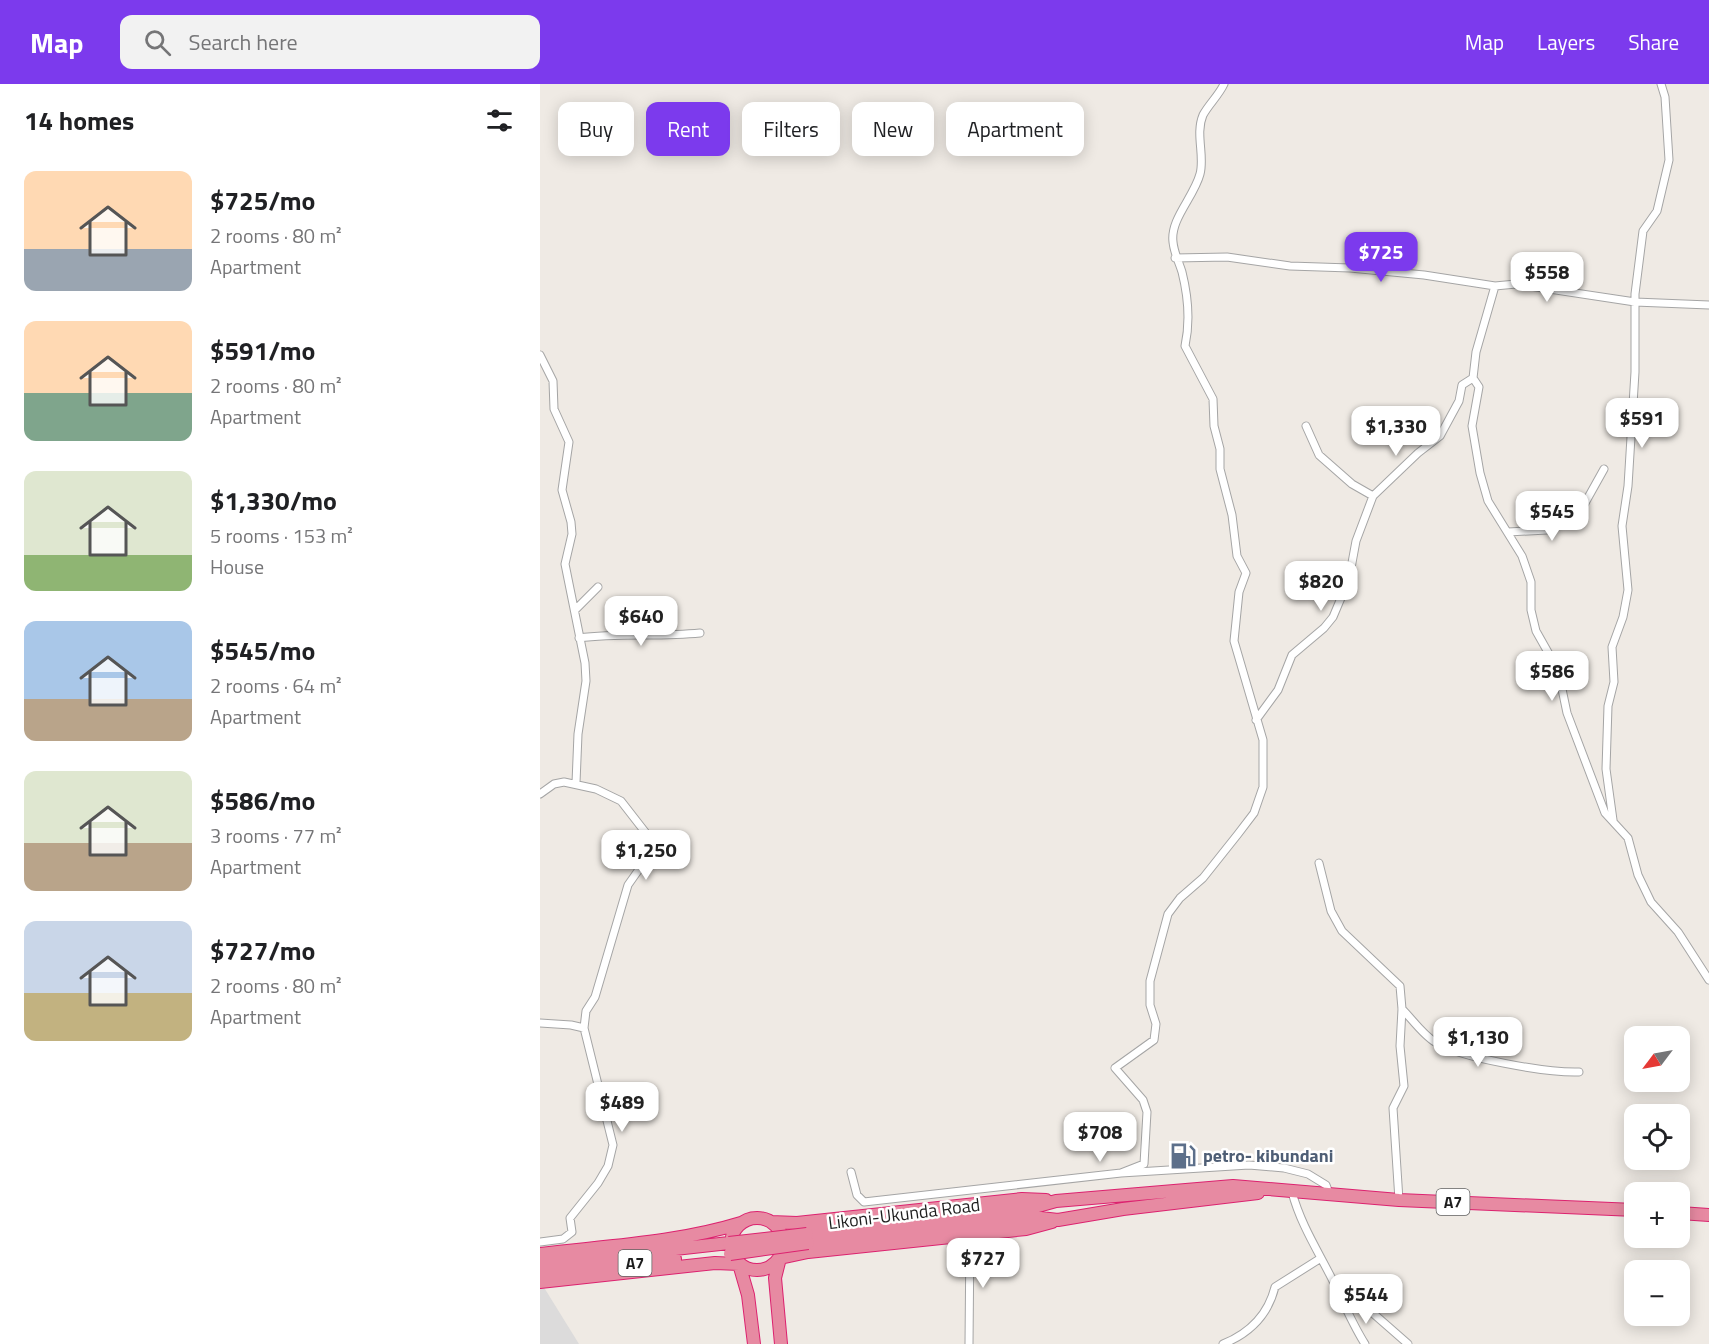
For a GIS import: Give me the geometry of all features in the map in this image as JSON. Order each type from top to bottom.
[{"type":"highway","name":"Likoni-Ukunda Road","points":[[540,1273],[730,1254],[1031,1213],[1056,1201],[1194,1187],[1233,1186],[1271,1191],[1329,1193],[1400,1200],[1624,1210]]},
{"type":"highway","name":"Likoni-Ukunda Road","points":[[540,1264],[1031,1213],[1058,1220],[1124,1209],[1271,1191]]},
{"type":"highway","points":[[540,1254],[713,1232],[756,1218],[771,1222],[797,1223],[1022,1200],[1056,1201]]},
{"type":"highway","points":[[1690,1214],[1709,1215]]},
{"type":"highway","points":[[540,1282],[715,1263],[739,1263],[748,1269],[763,1270],[780,1258],[808,1252],[1026,1229],[1058,1220]]},
{"type":"highway","points":[[771,1222],[783,1238],[775,1278],[781,1344]]},
{"type":"highway","points":[[741,1223],[735,1230],[731,1245],[748,1295],[753,1344]]},
{"type":"street","points":[[1120,1173],[1144,1164],[1147,1112],[1143,1100],[1115,1068],[1154,1040],[1155,1024],[1150,1005],[1150,981],[1172,907],[1203,878],[1254,813],[1263,787],[1263,740],[1234,641],[1239,591],[1246,573],[1237,556],[1232,515],[1220,469],[1220,449],[1214,426],[1213,399],[1185,346],[1189,327],[1187,309],[1182,272],[1175,258],[1174,226],[1194,192],[1200,173],[1201,122],[1224,84]]},
{"type":"street","points":[[1614,822],[1608,800],[1606,769],[1608,706],[1614,682],[1612,647],[1623,617],[1628,590],[1622,526],[1628,486],[1635,372],[1637,267],[1643,231],[1657,211],[1669,160],[1665,97],[1661,84]]},
{"type":"street","points":[[1175,258],[1227,257],[1290,266],[1350,268],[1424,275],[1495,286],[1516,284],[1635,302],[1709,305]]},
{"type":"street","points":[[1495,286],[1476,352],[1473,378],[1479,387],[1472,426],[1480,473],[1488,501],[1522,556],[1531,582],[1531,610],[1536,631],[1558,670],[1567,713],[1605,813],[1628,838],[1638,874],[1651,902],[1678,932],[1709,980]]},
{"type":"street","points":[[540,355],[553,381],[554,409],[569,442],[562,489],[572,534],[568,542],[565,564],[586,681],[578,734],[576,783]]},
{"type":"street","points":[[1256,720],[1278,690],[1292,655],[1324,628],[1333,617],[1349,579],[1356,541],[1373,496],[1418,453],[1440,436],[1459,401],[1462,385],[1473,378]]},
{"type":"street","points":[[1306,426],[1319,455],[1352,484],[1373,496]]},
{"type":"street","points":[[1508,532],[1542,532],[1552,522],[1580,512],[1604,469]]},
{"type":"street","points":[[1552,522],[1558,500]]},
{"type":"street","points":[[575,610],[598,587]]},
{"type":"street","points":[[579,638],[613,634],[656,637],[700,633]]},
{"type":"street","points":[[540,794],[559,782],[576,783],[621,801],[649,837],[647,858],[628,885],[595,997],[586,1011],[584,1028],[613,1145],[608,1166],[598,1183],[570,1218],[573,1232],[564,1239],[540,1242]]},
{"type":"street","points":[[1319,863],[1331,911],[1342,931],[1399,983],[1402,1009],[1400,1046],[1404,1086],[1393,1108],[1400,1200]]},
{"type":"street","points":[[1402,1009],[1435,1042],[1466,1053],[1546,1071],[1579,1072]]},
{"type":"street","points":[[540,1023],[584,1028]]},
{"type":"street","points":[[851,1172],[857,1195],[864,1202],[1120,1173],[1249,1165],[1284,1168],[1308,1174],[1326,1185],[1329,1193]]},
{"type":"street","points":[[1292,1192],[1298,1214],[1336,1287],[1349,1319],[1365,1344]]},
{"type":"street","points":[[969,1344],[970,1234]]},
{"type":"street","points":[[1223,1344],[1240,1337],[1262,1317],[1270,1305],[1275,1287],[1321,1258]]},
{"type":"street","points":[[1336,1287],[1367,1308],[1408,1344]]},
{"type":"shaded area","points":[[540,1281],[579,1344],[540,1344]]},
{"type":"place","name":"petro- kibundani","points":[[1183,1156]]}]
